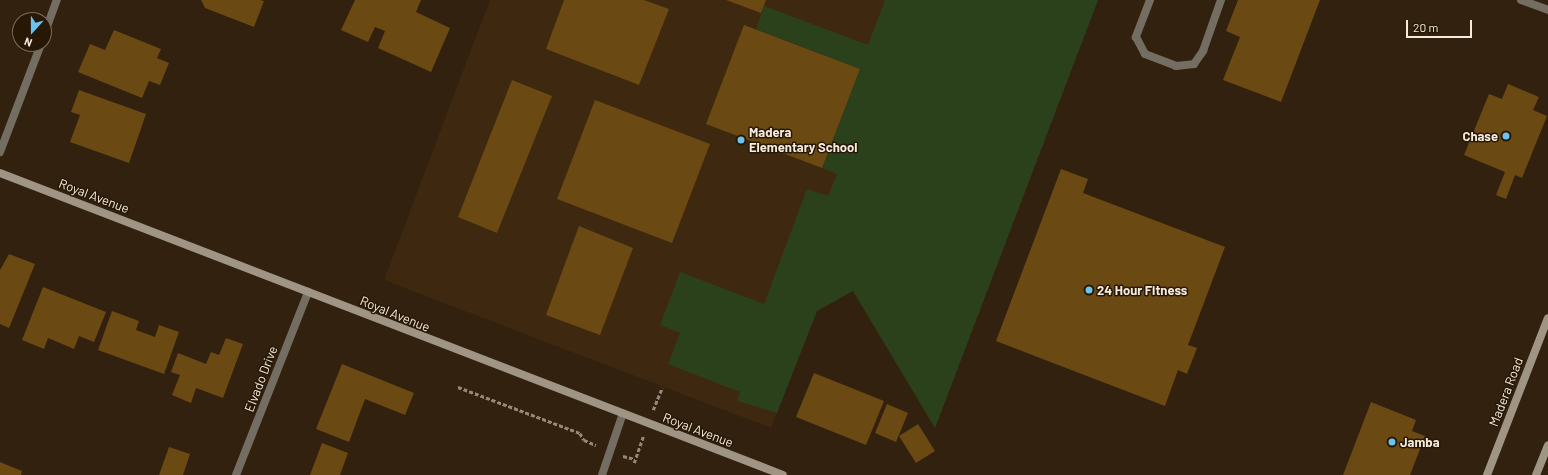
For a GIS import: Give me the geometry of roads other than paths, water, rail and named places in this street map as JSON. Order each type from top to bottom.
[{"type":"main road","name":"Royal Avenue","points":[[0,173],[783,475]]},
{"type":"main road","name":"Madera Road","points":[[1487,475],[1548,318]]},
{"type":"main road","points":[[1536,475],[1548,445]]},
{"type":"street","points":[[52,13],[57,0]]},
{"type":"street","points":[[1150,0],[1136,37],[1145,54],[1176,66],[1194,64],[1203,51],[1221,0]]},
{"type":"street","points":[[1521,0],[1548,10]]},
{"type":"street","points":[[0,152],[37,52]]},
{"type":"street","name":"Elvado Drive","points":[[236,475],[308,292]]},
{"type":"street","points":[[602,475],[608,451],[623,413]]},
{"type":"place","name":"Chase","points":[[1506,136]]},
{"type":"place","name":"Madera Elementary School","points":[[741,140]]},
{"type":"place","name":"24 Hour Fitness","points":[[1089,290]]},
{"type":"place","name":"Jamba","points":[[1392,442]]}]
